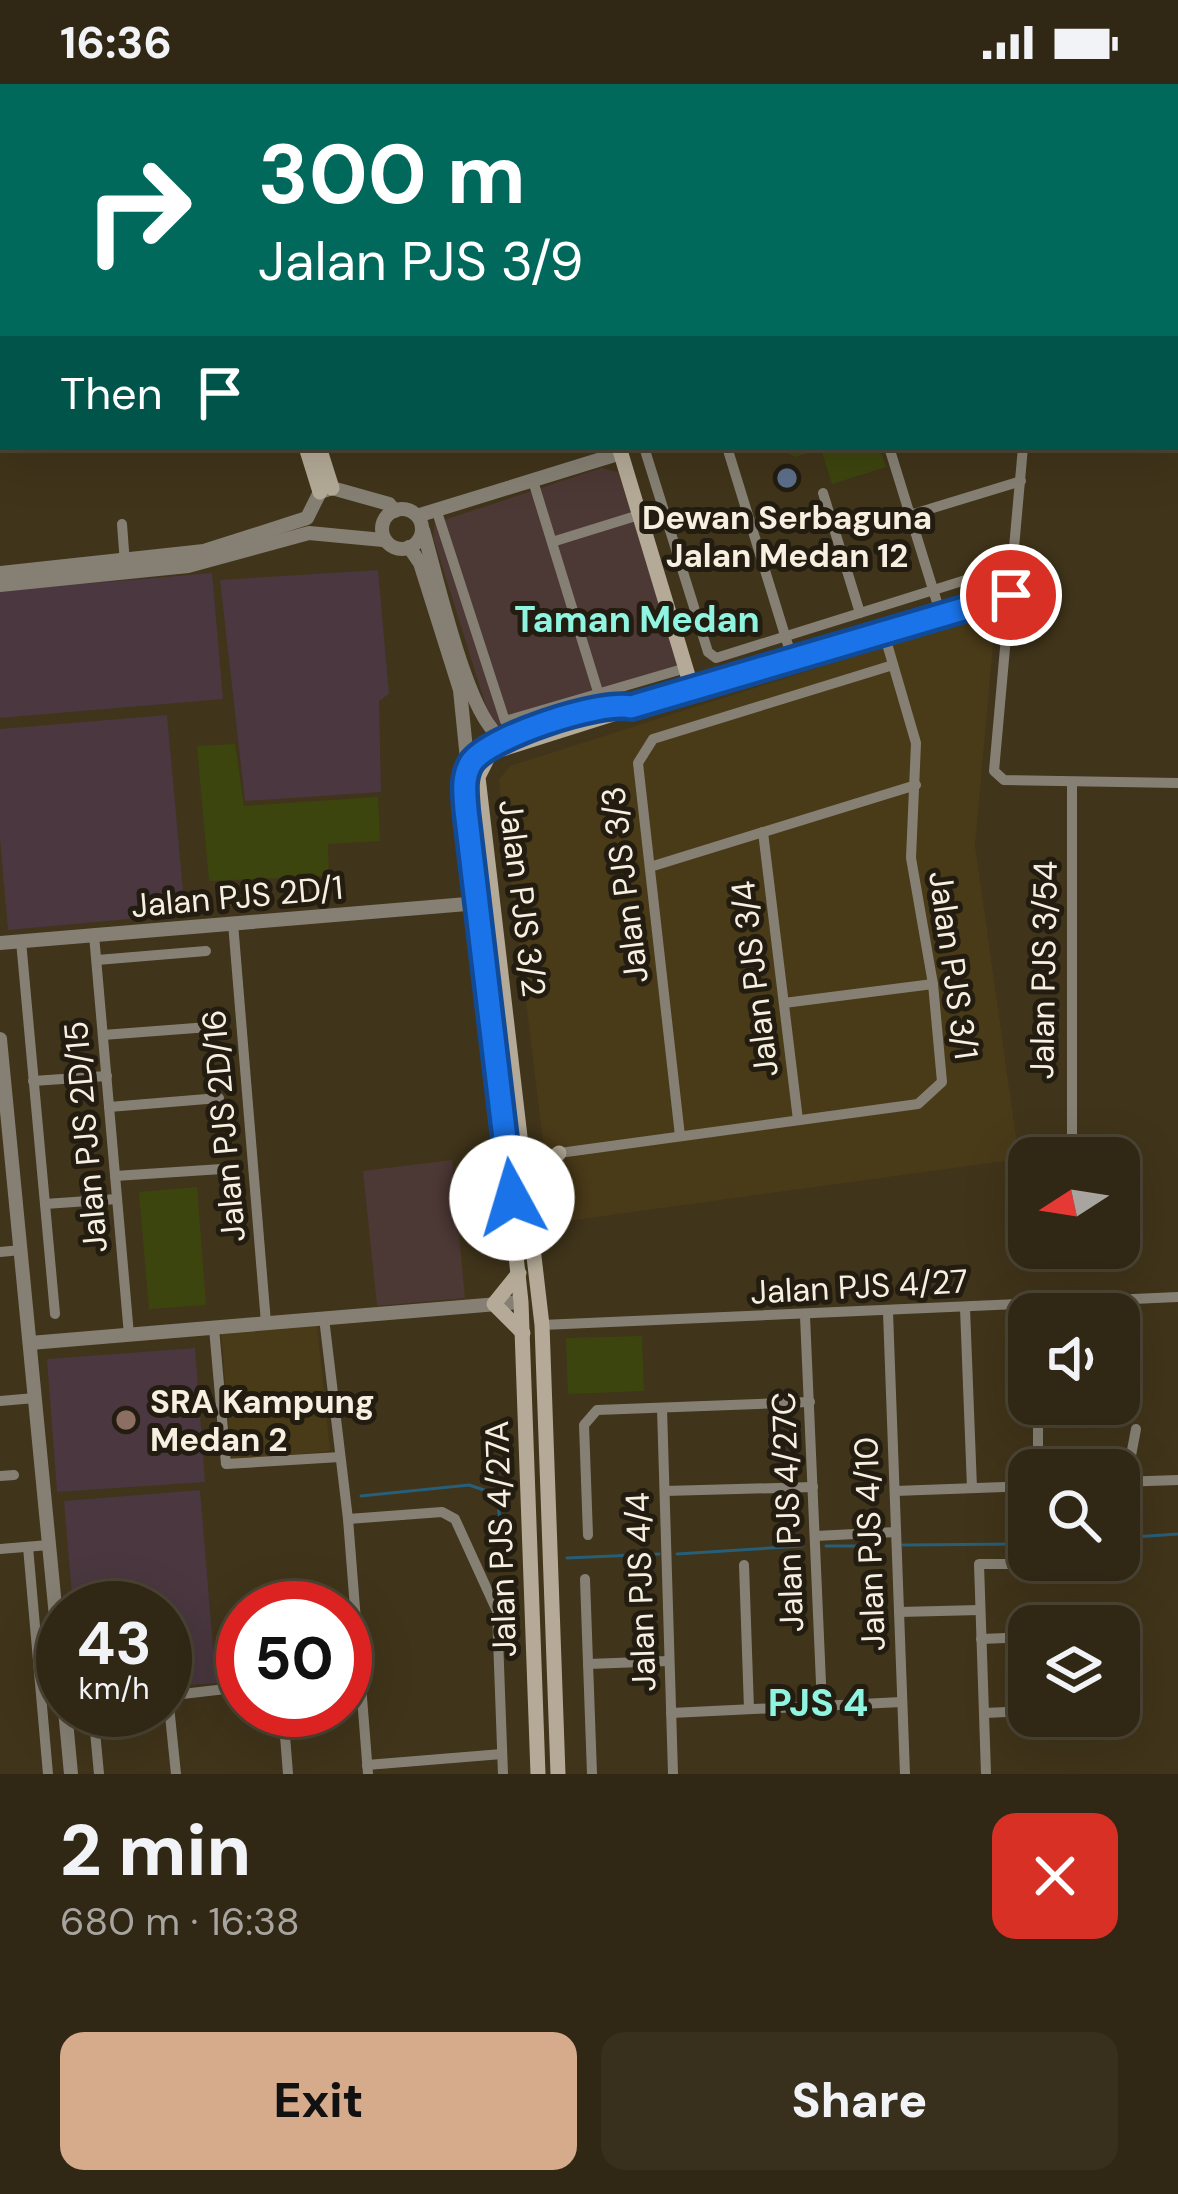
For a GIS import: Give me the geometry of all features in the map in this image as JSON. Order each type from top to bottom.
[{"type":"main road","points":[[307,450],[326,490]]},
{"type":"main road","points":[[319,450],[326,490]]},
{"type":"main road","points":[[486,755],[692,689],[620,450]]},
{"type":"main road","points":[[486,755],[601,701],[631,707]]},
{"type":"main road","name":"Jalan PJS 3/2","points":[[486,755],[466,810],[516,1159],[527,1184],[542,1325]]},
{"type":"main road","name":"Jalan PJS 3/2","points":[[486,755],[478,777],[516,1159],[521,1302]]},
{"type":"main road","points":[[527,1184],[559,1153]]},
{"type":"main road","points":[[519,1273],[494,1304],[523,1333]]},
{"type":"main road","name":"Jalan PJS 4/27A","points":[[521,1302],[538,1774]]},
{"type":"main road","name":"Jalan PJS 4/27A","points":[[542,1325],[557,1774]]},
{"type":"main road","points":[[533,1609],[540,1618],[552,1608]]},
{"type":"main road","points":[[535,1659],[543,1648],[554,1657]]},
{"type":"street","points":[[409,547],[422,522],[436,512],[620,450]]},
{"type":"street","points":[[645,450],[710,656],[988,573]]},
{"type":"street","points":[[728,450],[792,658]]},
{"type":"street","points":[[890,450],[940,612]]},
{"type":"street","points":[[1023,450],[994,771],[1004,780],[1178,783]]},
{"type":"street","points":[[533,481],[601,701]]},
{"type":"street","points":[[910,514],[1021,481]]},
{"type":"street","points":[[0,585],[204,550],[294,524],[307,518],[326,490],[388,504],[422,522]]},
{"type":"street","points":[[823,493],[860,613]]},
{"type":"street","points":[[383,540],[380,524],[395,511]]},
{"type":"street","points":[[436,512],[502,718],[513,722],[601,701],[686,668]]},
{"type":"street","points":[[552,542],[639,514]]},
{"type":"street","points":[[422,522],[470,686],[490,730],[486,755]]},
{"type":"street","points":[[122,524],[125,566]]},
{"type":"street","points":[[0,573],[207,563],[309,533],[409,547],[420,563],[486,755]]},
{"type":"street","points":[[692,689],[940,612],[1011,595]]},
{"type":"street","name":"Jalan PJS 3/1","points":[[516,1159],[924,1101],[944,1078],[934,984],[911,858],[916,743],[883,630]]},
{"type":"street","name":"Jalan PJS 3/3","points":[[680,1136],[638,763],[652,739],[893,665]]},
{"type":"street","name":"Jalan PJS 3/54","points":[[1072,782],[1072,1137]]},
{"type":"street","points":[[650,867],[916,785]]},
{"type":"street","name":"Jalan PJS 3/4","points":[[764,832],[798,1120]]},
{"type":"street","name":"Jalan PJS 2D/1","points":[[0,943],[478,903]]},
{"type":"street","name":"Jalan PJS 2D/16","points":[[233,923],[266,1323]]},
{"type":"street","name":"Jalan PJS 2D/15","points":[[94,935],[129,1335]]},
{"type":"street","points":[[21,941],[55,1314]]},
{"type":"street","points":[[97,960],[206,951]]},
{"type":"street","points":[[784,1003],[934,984]]},
{"type":"street","points":[[103,1035],[209,1027]]},
{"type":"street","points":[[0,1039],[4,1126],[53,1581]]},
{"type":"street","points":[[33,1081],[106,1076]]},
{"type":"street","points":[[109,1107],[219,1098]]},
{"type":"street","points":[[115,1176],[223,1169]]},
{"type":"street","points":[[45,1204],[117,1199]]},
{"type":"street","points":[[0,1252],[21,1250]]},
{"type":"street","name":"Jalan PJS 4/27","points":[[1140,1300],[1178,1297]]},
{"type":"street","points":[[30,1343],[521,1302]]},
{"type":"street","points":[[965,1308],[972,1488]]},
{"type":"street","name":"Jalan PJS 4/27","points":[[542,1325],[1008,1309]]},
{"type":"street","name":"Jalan PJS 4/10","points":[[888,1312],[905,1774]]},
{"type":"street","name":"Jalan PJS 4/27C","points":[[806,1316],[823,1706]]},
{"type":"street","points":[[324,1318],[353,1581]]},
{"type":"street","points":[[214,1328],[226,1464],[340,1457]]},
{"type":"street","points":[[0,1401],[35,1398]]},
{"type":"street","points":[[588,1535],[584,1425],[597,1410],[809,1402]]},
{"type":"street","name":"Jalan PJS 4/4","points":[[662,1408],[673,1774]]},
{"type":"street","points":[[1131,1449],[1136,1429]]},
{"type":"street","points":[[0,1476],[14,1475]]},
{"type":"street","points":[[1140,1481],[1178,1480]]},
{"type":"street","points":[[665,1491],[813,1487]]},
{"type":"street","points":[[895,1491],[1008,1487]]},
{"type":"street","points":[[348,1519],[442,1512],[455,1519],[497,1611],[502,1774]]},
{"type":"street","points":[[815,1536],[896,1532]]},
{"type":"street","points":[[0,1550],[50,1545]]},
{"type":"street","points":[[28,1547],[49,1774]]},
{"type":"street","points":[[986,1774],[979,1564],[1008,1564]]},
{"type":"street","points":[[744,1565],[749,1709]]},
{"type":"street","points":[[585,1579],[592,1774]]},
{"type":"street","points":[[899,1612],[980,1610]]},
{"type":"street","points":[[981,1639],[1008,1638]]},
{"type":"street","points":[[588,1664],[669,1661]]},
{"type":"street","points":[[671,1713],[902,1702]]},
{"type":"street","points":[[984,1713],[1008,1712]]},
{"type":"street","points":[[68,1737],[71,1774]]},
{"type":"street","points":[[96,1737],[99,1774]]},
{"type":"street","points":[[172,1737],[176,1774]]},
{"type":"street","points":[[285,1737],[288,1774]]},
{"type":"street","points":[[365,1737],[367,1770],[502,1754]]},
{"type":"shaded area","points":[[601,468],[618,472],[680,665],[677,675],[505,727],[491,722],[433,537],[435,523]]},
{"type":"shaded area","points":[[378,570],[389,694],[379,701],[381,792],[245,801],[220,580]]},
{"type":"shaded area","points":[[212,573],[223,699],[0,718],[0,591]]},
{"type":"shaded area","points":[[996,611],[975,845],[1016,1137],[1008,1137],[1008,1161],[553,1223],[499,780],[510,766]]},
{"type":"shaded area","points":[[167,715],[185,914],[8,930],[0,839],[0,729]]},
{"type":"shaded area","points":[[452,1160],[465,1298],[377,1306],[363,1171]]},
{"type":"shaded area","points":[[317,1325],[330,1451],[232,1461],[221,1332]]},
{"type":"shaded area","name":"SRA Kampung Medan 2","points":[[195,1348],[205,1482],[57,1492],[47,1359]]},
{"type":"shaded area","points":[[200,1490],[216,1683],[192,1685],[192,1581],[71,1581],[64,1501]]},
{"type":"green space","points":[[780,450],[818,450],[795,457]]},
{"type":"green space","points":[[821,450],[880,450],[886,467],[832,484]]},
{"type":"green space","points":[[235,744],[244,806],[378,797],[380,841],[328,844],[329,876],[209,881],[197,746]]},
{"type":"green space","points":[[197,1187],[206,1305],[149,1309],[139,1192]]},
{"type":"green space","points":[[642,1336],[644,1391],[568,1394],[566,1338]]},
{"type":"waterway","points":[[361,1496],[469,1485],[496,1494],[506,1555]]},
{"type":"waterway","points":[[1140,1537],[1178,1534]]},
{"type":"waterway","points":[[903,1545],[1008,1544]]},
{"type":"waterway","points":[[677,1554],[802,1546]]},
{"type":"waterway","points":[[826,1546],[877,1546]]},
{"type":"waterway","points":[[567,1558],[659,1554]]},
{"type":"place","name":"Dewan Serbaguna Jalan Medan 12","points":[[787,478]]},
{"type":"place","name":"SRA Kampung Medan 2","points":[[126,1420]]},
{"type":"district","name":"Taman Medan","points":[[637,619]]},
{"type":"district","name":"PJS 4","points":[[818,1702]]},
{"type":"route","points":[[512,1198],[466,810],[465,783],[474,759],[503,738],[603,708],[631,707],[1011,595]]}]
